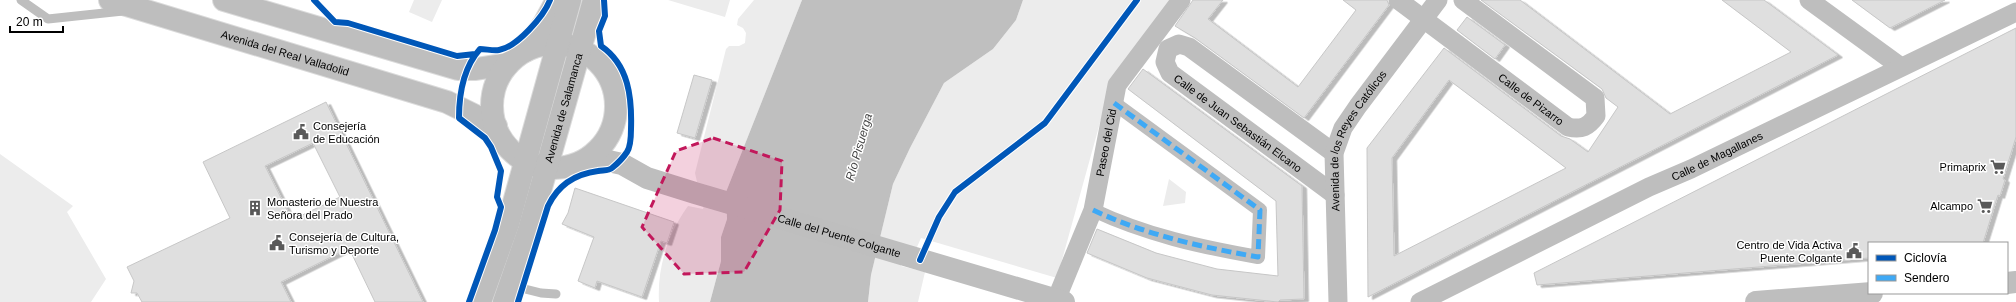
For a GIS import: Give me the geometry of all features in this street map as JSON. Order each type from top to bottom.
[{"type":"main road","name":"Avenida del Real Valladolid","points":[[110,0],[446,102],[496,126]]},
{"type":"main road","points":[[224,0],[458,69],[476,69],[517,57],[542,46],[557,44],[580,50],[594,59],[605,71],[613,85],[616,101],[616,117],[611,133],[602,146],[590,158],[562,168],[547,168],[526,161],[513,152],[503,140],[496,126],[493,111],[493,96],[498,82],[517,57],[544,24],[557,0]]},
{"type":"main road","name":"Avenida de Salamanca","points":[[480,302],[508,224],[570,0]]},
{"type":"main road","name":"Avenida de Salamanca","points":[[504,302],[518,279],[594,0]]},
{"type":"main road","name":"Calle del Puente Colgante","points":[[590,158],[622,164],[647,178],[695,194],[1060,301]]},
{"type":"main road","points":[[1756,302],[1868,293]]},
{"type":"street","name":"Paseo del Cid","points":[[1060,301],[1093,210],[1117,85],[1181,0]]},
{"type":"street","name":"Calle de Pizarro","points":[[1398,0],[1568,127],[1577,129],[1589,126],[1596,116],[1595,98],[1463,0]]},
{"type":"street","name":"Avenida de los Reyes Católicos","points":[[1338,302],[1334,153],[1343,128],[1438,0]]},
{"type":"street","points":[[1809,0],[1901,67]]},
{"type":"street","name":"Calle de Magallanes","points":[[1420,302],[1649,187],[1691,169],[2016,12]]},
{"type":"street","name":"Calle de Juan Sebastián Elcano","points":[[1334,153],[1189,47],[1179,44],[1168,49],[1165,62],[1170,73],[1335,195]]},
{"type":"street","points":[[1093,210],[1121,223],[1162,237],[1258,257],[1260,210],[1114,103]]},
{"type":"lane","points":[[21,0],[48,19],[139,9]]},
{"type":"lane","points":[[518,279],[541,293],[556,294]]},
{"type":"lane","name":"Avenida de Salamanca","points":[[516,302],[518,279]]},
{"type":"highlighted area","points":[[713,138],[782,161],[780,210],[744,272],[684,274],[642,227],[676,151]]},
{"type":"shaded area","points":[[414,0],[442,0],[432,22],[409,12]]},
{"type":"shaded area","points":[[668,0],[730,0],[725,17]]},
{"type":"shaded area","points":[[754,0],[802,0],[726,192],[727,219],[721,237],[721,261],[710,302],[659,302],[662,264],[665,251],[675,228],[688,206],[703,209],[709,186],[697,182],[695,173],[726,49],[729,46],[739,46],[745,43],[746,33],[743,28],[737,25],[738,19]]},
{"type":"shaded area","points":[[1023,0],[1170,0],[1111,83],[1057,278],[921,238],[917,247],[907,246],[901,266],[925,272],[918,302],[868,302],[871,275],[893,184],[910,148],[944,83],[993,49],[1016,20]]},
{"type":"shaded area","points":[[0,154],[73,206],[67,212],[106,279],[91,302],[0,302]]},
{"type":"shaded area","points":[[1169,179],[1186,192],[1185,203],[1163,206]]},
{"type":"water","name":"Río Pisuerga","points":[[802,0],[1023,0],[1016,20],[993,49],[944,83],[910,148],[893,184],[871,275],[868,302],[710,302],[721,261],[721,237],[727,219],[726,192]]},
{"type":"building","points":[[1193,0],[1223,0],[1208,19],[1298,87],[1356,10],[1343,0],[1387,0],[1389,5],[1304,118],[1195,38],[1175,26]]},
{"type":"building","points":[[1481,0],[1520,0],[1670,114],[1791,52],[1722,0],[1764,0],[1838,55],[1368,297],[1367,148],[1444,48],[1561,136],[1570,139],[1588,152],[1618,107],[1606,98],[1602,89]],"holes":[[[1449,80],[1566,168],[1394,256],[1392,158]]]},
{"type":"building","points":[[1852,0],[1945,0],[1890,28]]},
{"type":"building","points":[[1467,17],[1505,45],[1495,59],[1457,30]]},
{"type":"building","points":[[2016,28],[2016,137],[2003,179],[2005,180],[2000,196],[1998,195],[1983,242],[1868,242],[1868,258],[1537,285],[1534,273]]},
{"type":"building","points":[[1143,69],[1302,186],[1304,299],[1280,300],[1278,302],[1212,295],[1147,278],[1087,253],[1097,229],[1156,253],[1217,269],[1278,276],[1276,201],[1128,89]]},
{"type":"building","points":[[694,75],[712,80],[695,138],[677,133]]},
{"type":"building","name":"Monasterio de Nuestra Señora del Prado","points":[[326,102],[423,302],[375,302],[349,248],[281,282],[291,302],[142,302],[137,293],[131,293],[134,281],[127,267],[230,218],[203,162]],"holes":[[[313,143],[340,197],[292,220],[265,166]]]},
{"type":"building","points":[[575,188],[674,222],[667,243],[661,241],[642,297],[597,281],[595,288],[578,281],[594,237],[562,224],[568,213]]},
{"type":"marked path","points":[[1093,210],[1113,219],[1174,239],[1258,257],[1260,210],[1114,103]]},
{"type":"cycle path","points":[[314,0],[335,22],[348,23],[457,56],[475,54]]},
{"type":"cycle path","points":[[469,302],[495,230],[501,207],[497,197],[501,171],[491,147],[485,138],[459,118],[463,82],[474,56],[480,49],[499,50],[514,43],[536,22],[547,7],[550,0]]},
{"type":"cycle path","points":[[518,302],[548,206],[557,192],[562,186],[582,175],[611,169],[624,156],[629,147],[631,138],[631,106],[627,83],[618,63],[601,46],[599,31],[605,16],[604,0]]},
{"type":"cycle path","points":[[920,260],[939,217],[955,192],[1045,123],[1137,0]]},
{"type":"place","name":"Consejería de Educación","points":[[301,132]]},
{"type":"place","name":"Primaprix","points":[[1998,167]]},
{"type":"place","name":"Alcampo","points":[[1985,206]]},
{"type":"place","name":"Monasterio de Nuestra Señora del Prado","points":[[255,208]]},
{"type":"place","name":"Consejería de Cultura, Turismo y Deporte","points":[[277,243]]},
{"type":"place","name":"Centro de Vida Activa Puente Colgante","points":[[1854,251]]}]
